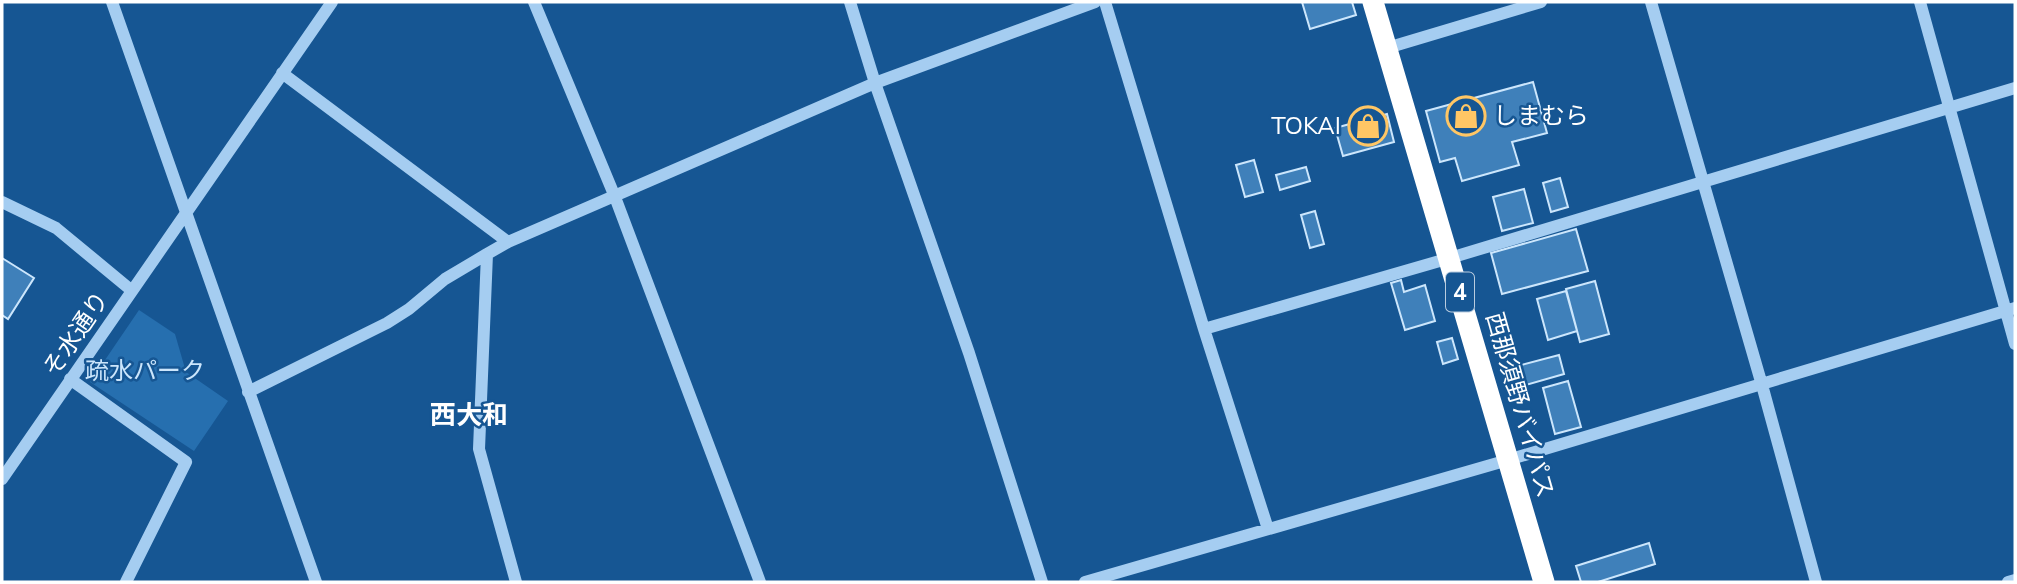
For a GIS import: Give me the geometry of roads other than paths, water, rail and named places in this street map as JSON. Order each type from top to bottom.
[{"type":"highway","name":"西那須野バイパス","points":[[1373,2],[1544,582]]},
{"type":"street","points":[[112,2],[317,582]]},
{"type":"street","name":"そ水通り","points":[[2,479],[332,2]]},
{"type":"street","points":[[534,2],[615,197],[761,582]]},
{"type":"street","points":[[850,2],[875,83],[969,353],[1042,582]]},
{"type":"street","points":[[248,392],[387,323],[409,309],[445,279],[508,242],[875,83],[1095,2]]},
{"type":"street","points":[[1105,2],[1268,529]]},
{"type":"street","points":[[1387,48],[1541,2]]},
{"type":"street","points":[[1651,2],[1816,582]]},
{"type":"street","points":[[1920,2],[2011,309],[2015,344]]},
{"type":"street","points":[[282,73],[508,242]]},
{"type":"street","points":[[1204,329],[2015,88]]},
{"type":"street","points":[[2,202],[56,228],[131,290]]},
{"type":"street","points":[[487,254],[479,449],[516,582]]},
{"type":"street","points":[[1085,582],[1508,460],[2011,309]]},
{"type":"street","points":[[70,379],[186,462],[126,582]]},
{"type":"street","points":[[2008,582],[2015,580]]},
{"type":"place","name":"しまむら","points":[[1466,116]]},
{"type":"place","name":"TOKAI","points":[[1368,126]]},
{"type":"district","name":"西大和","points":[[469,415]]},
{"type":"park label","name":"疏水パーク","points":[[145,371]]}]
